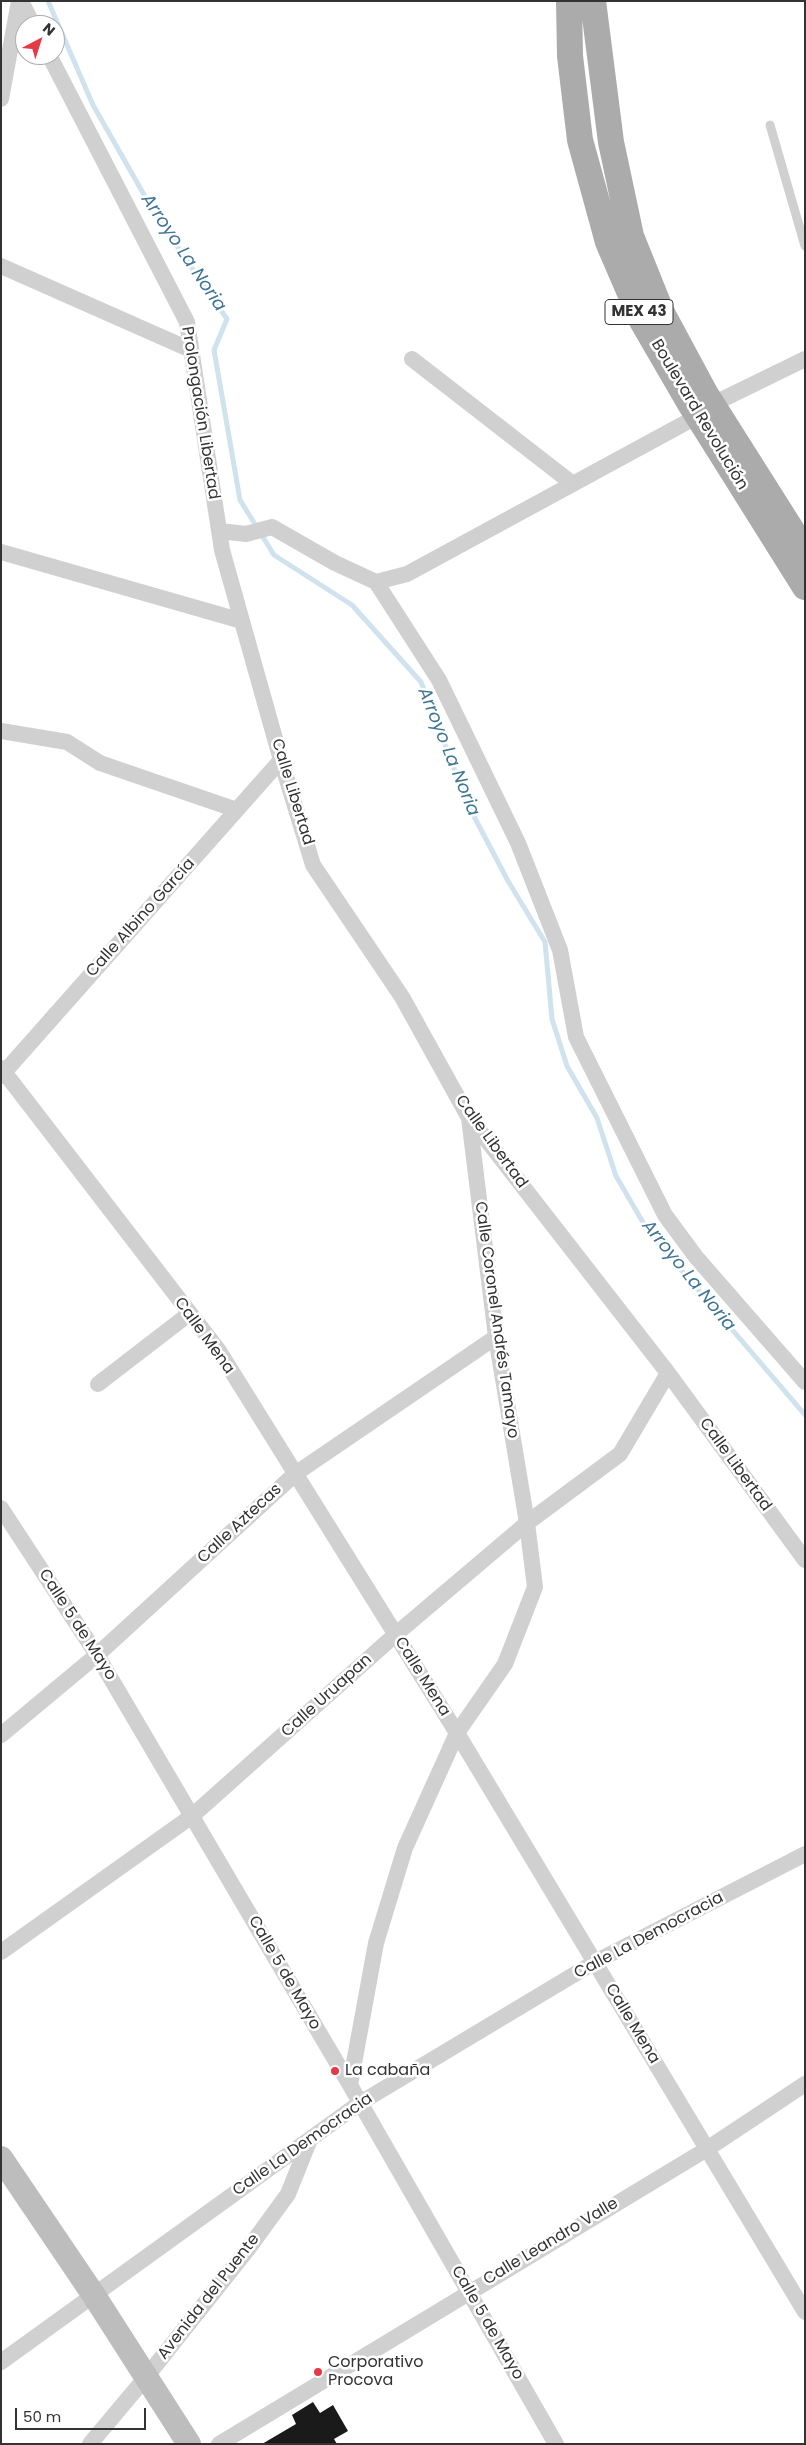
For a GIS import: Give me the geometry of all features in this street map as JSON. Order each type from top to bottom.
[{"type":"main road","name":"Boulevard Revolución","points":[[569,1],[570,56],[580,140],[608,242],[642,321],[805,551]]},
{"type":"main road","name":"Boulevard Revolución","points":[[593,1],[611,142],[630,236],[662,312],[705,393],[706,410],[805,587]]},
{"type":"main road","points":[[1,2158],[147,2376],[189,2444]]},
{"type":"street","points":[[20,1],[28,15]]},
{"type":"street","points":[[1,99],[20,1]]},
{"type":"street","name":"Prolongación Libertad","points":[[54,65],[187,322],[222,550],[242,621]]},
{"type":"street","points":[[1,266],[191,350]]},
{"type":"street","points":[[412,359],[573,484]]},
{"type":"street","points":[[376,582],[407,574],[706,410],[805,360]]},
{"type":"street","points":[[220,531],[246,534],[272,527],[376,582],[439,680],[518,844],[560,950],[576,1037],[665,1215],[696,1257],[805,1382]]},
{"type":"street","points":[[1,552],[242,621]]},
{"type":"street","name":"Calle Libertad","points":[[242,621],[313,865],[402,997],[468,1116],[668,1373],[805,1560]]},
{"type":"street","points":[[1,731],[67,742],[100,763],[237,810]]},
{"type":"street","name":"Calle Albino García","points":[[2,1072],[281,760]]},
{"type":"street","name":"Calle Mena","points":[[2,1072],[218,1351],[457,1733],[805,2312]]},
{"type":"street","name":"Calle Coronel Andrés Tamayo","points":[[468,1116],[496,1337],[527,1523]]},
{"type":"street","points":[[98,1384],[189,1314]]},
{"type":"street","name":"Calle Aztecas","points":[[1,1735],[97,1655],[295,1474],[496,1337]]},
{"type":"street","name":"Calle Uruapan","points":[[1,1952],[192,1816],[395,1635],[527,1523],[620,1454],[668,1373]]},
{"type":"street","name":"Calle 5 de Mayo","points":[[1,1508],[97,1655],[350,2085],[556,2444]]},
{"type":"street","points":[[350,2085],[376,1943],[405,1848],[457,1733],[506,1664],[535,1587],[527,1523]]},
{"type":"street","name":"Calle La Democracia","points":[[1,2362],[360,2103],[596,1962],[805,1854]]},
{"type":"street","name":"Calle Leandro Valle","points":[[219,2444],[706,2148],[805,2084]]},
{"type":"street","name":"Avenida del Puente","points":[[90,2444],[248,2249],[288,2194],[310,2139]]},
{"type":"lane","points":[[770,125],[805,246]]},
{"type":"building","points":[[313,2402],[320,2413],[333,2405],[348,2431],[334,2439],[337,2444],[262,2444],[296,2424],[292,2415]]},
{"type":"waterway","name":"Arroyo La Noria","points":[[48,1],[93,105],[155,214],[227,319],[214,350],[240,500],[274,555],[352,605],[421,682],[468,805],[508,881],[545,942],[552,1019],[567,1066],[597,1118],[616,1176],[648,1231],[805,1415]]},
{"type":"place","name":"La cabaña","points":[[335,2071]]},
{"type":"place","name":"Corporativo Procova","points":[[318,2372]]}]
